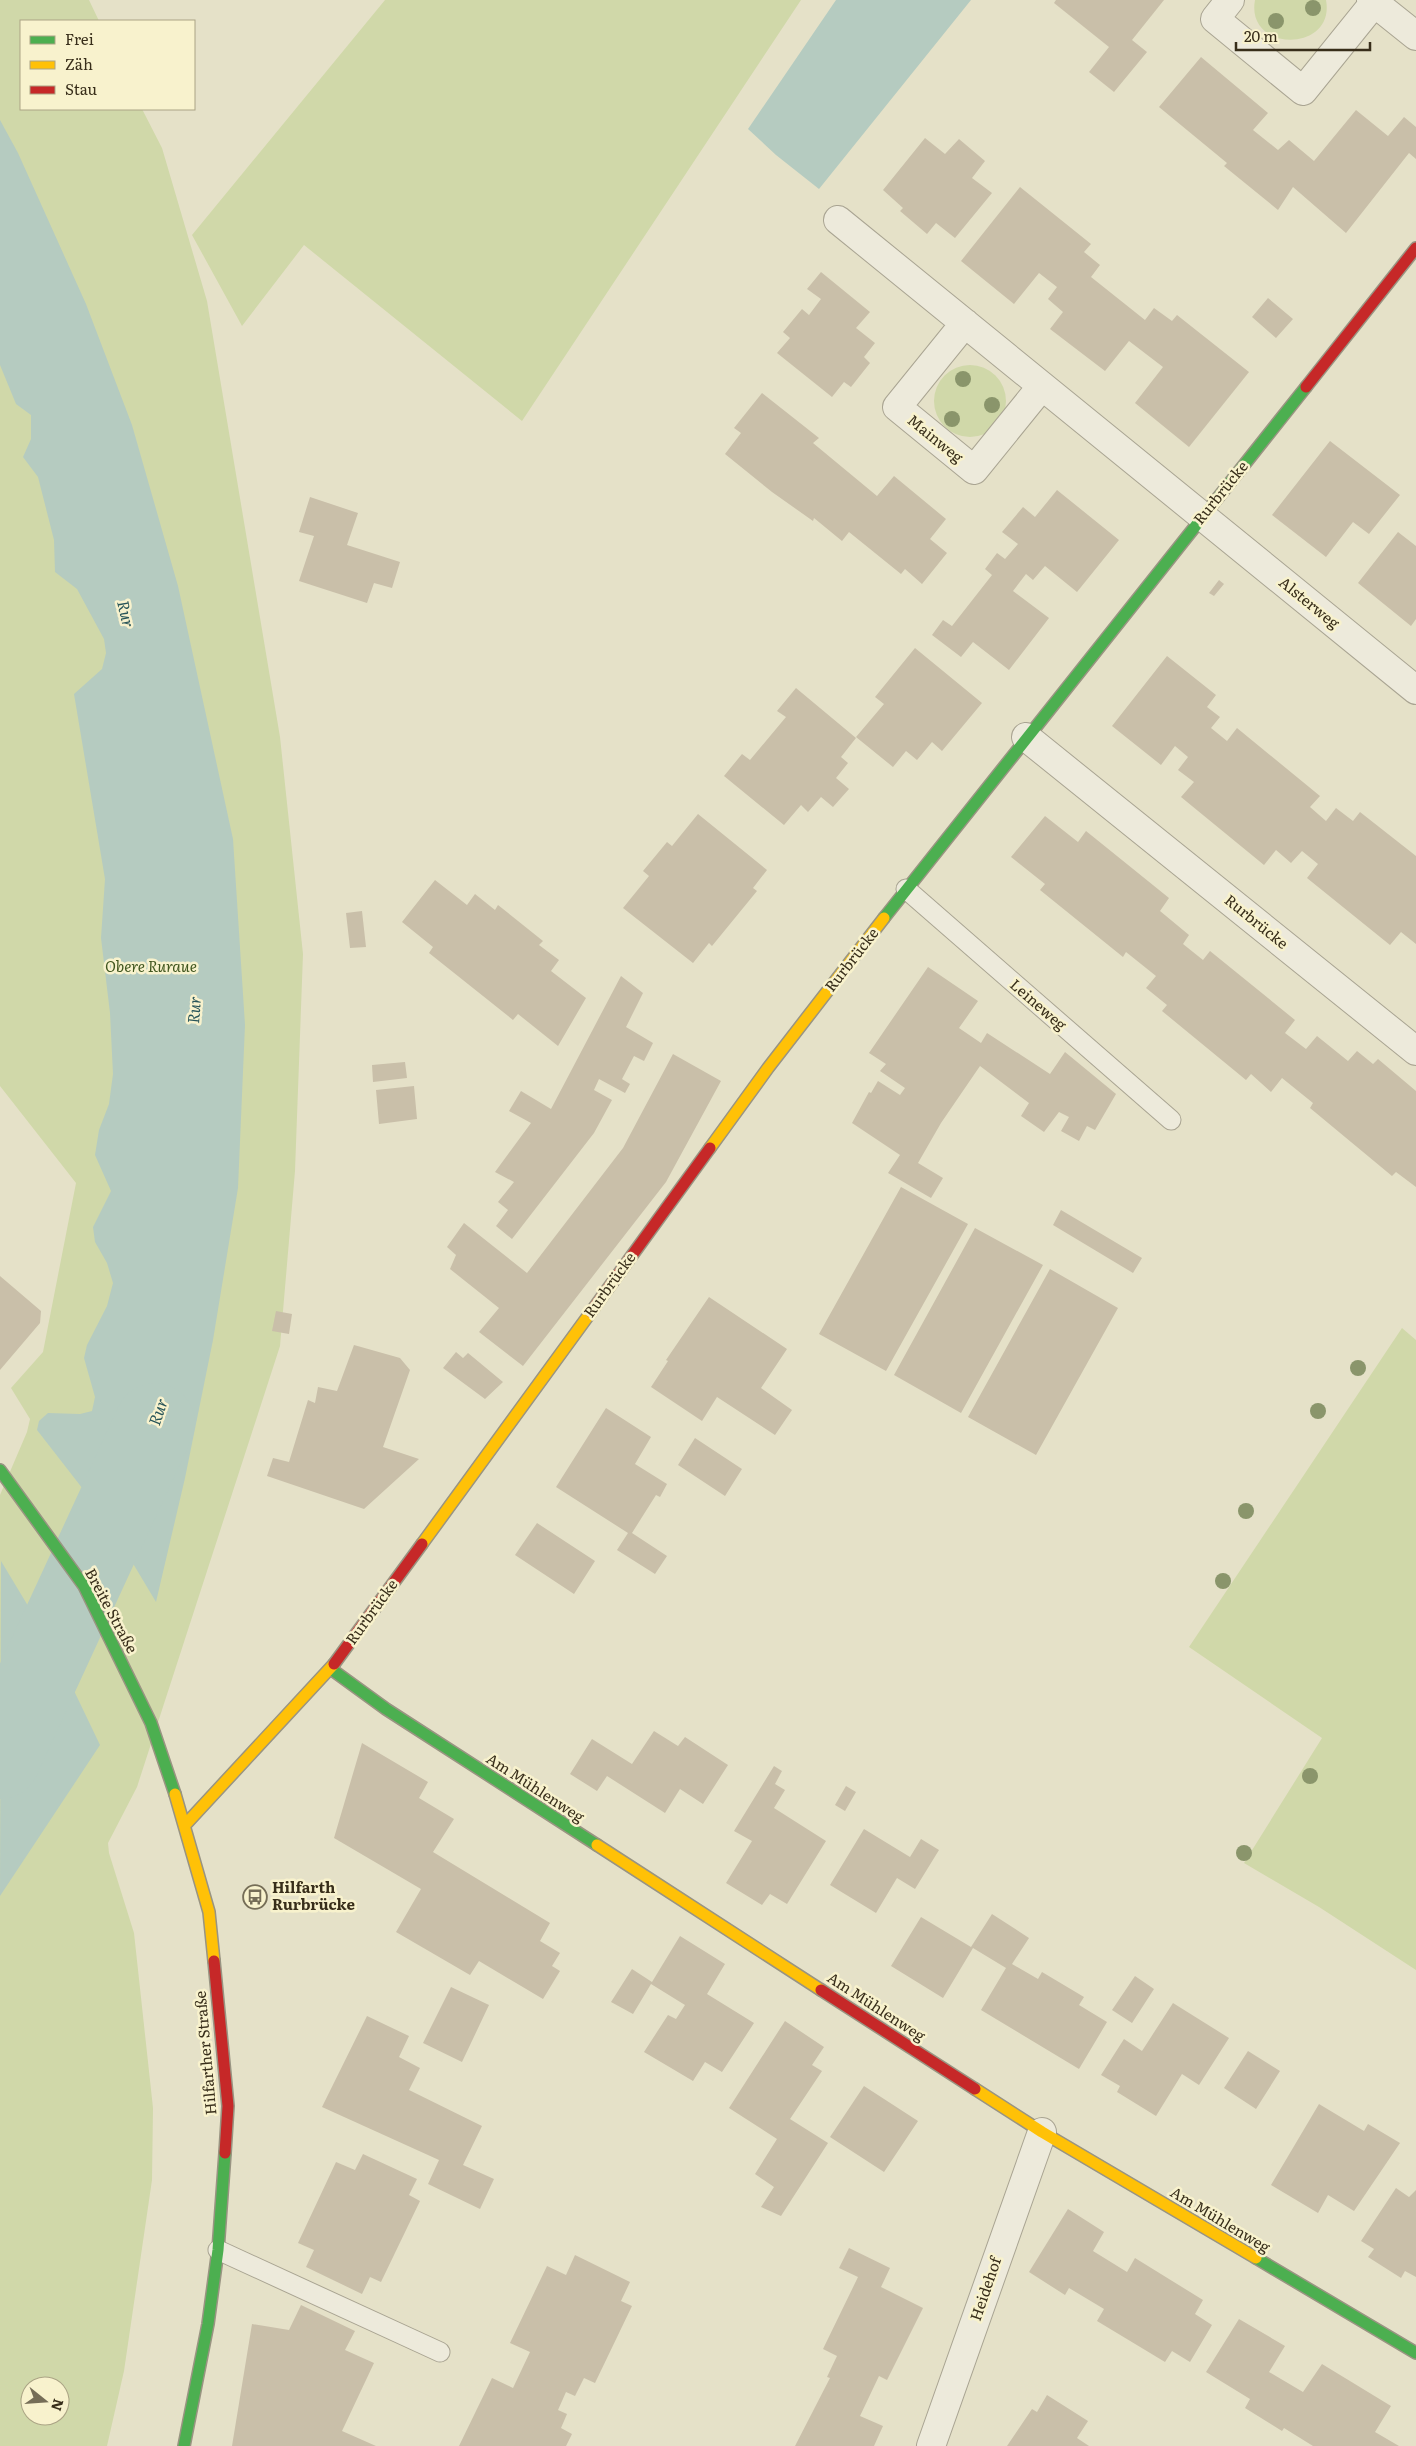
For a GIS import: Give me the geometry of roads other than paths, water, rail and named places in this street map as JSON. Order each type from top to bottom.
[{"type":"street","points":[[1230,0],[1214,19],[1303,91],[1373,1],[1416,36]]},
{"type":"street","points":[[838,220],[1202,516]]},
{"type":"street","name":"Rurbrücke","points":[[185,1825],[331,1669],[768,1068],[1026,737],[1416,248]]},
{"type":"street","name":"Mainweg","points":[[965,323],[897,407],[974,470],[1042,386]]},
{"type":"street","name":"Alsterweg","points":[[1202,516],[1416,690]]},
{"type":"street","name":"Rurbrücke","points":[[1026,737],[1416,1051]]},
{"type":"street","name":"Breite Straße","points":[[1,1472],[84,1586],[151,1723]]},
{"type":"street","name":"Am Mühlenweg","points":[[331,1669],[386,1709],[1042,2132],[1416,2353]]},
{"type":"street","name":"Hilfarther Straße","points":[[151,1723],[185,1825],[209,1912],[228,2106],[218,2250],[208,2324],[184,2446]]},
{"type":"street","name":"Heidehof","points":[[931,2446],[1042,2132]]},
{"type":"lane","name":"Leineweg","points":[[906,889],[1171,1120]]},
{"type":"lane","points":[[218,2250],[440,2352]]},
{"type":"water","points":[[836,0],[971,0],[819,189],[776,155],[748,129]]},
{"type":"water","points":[[0,120],[18,153],[86,304],[132,425],[178,586],[233,839],[245,1025],[238,1188],[213,1340],[185,1478],[156,1602],[107,1520],[37,1430],[39,1421],[48,1413],[80,1414],[92,1411],[95,1397],[84,1358],[87,1345],[107,1306],[113,1283],[107,1263],[95,1242],[93,1227],[111,1191],[95,1155],[99,1130],[109,1104],[113,1074],[110,1013],[101,938],[105,879],[74,694],[102,669],[106,653],[104,639],[77,589],[55,572],[54,540],[38,477],[23,457],[31,439],[31,415],[16,404],[0,365]]},
{"type":"water","points":[[1,1561],[54,1649],[100,1745],[0,1896]]},
{"type":"waterway","name":"Rur","points":[[0,1759],[155,1423]]},
{"type":"place","name":"Hilfarth Rurbrücke","points":[[255,1897]]},
{"type":"park label","name":"Obere Ruraue","points":[[151,967]]}]
